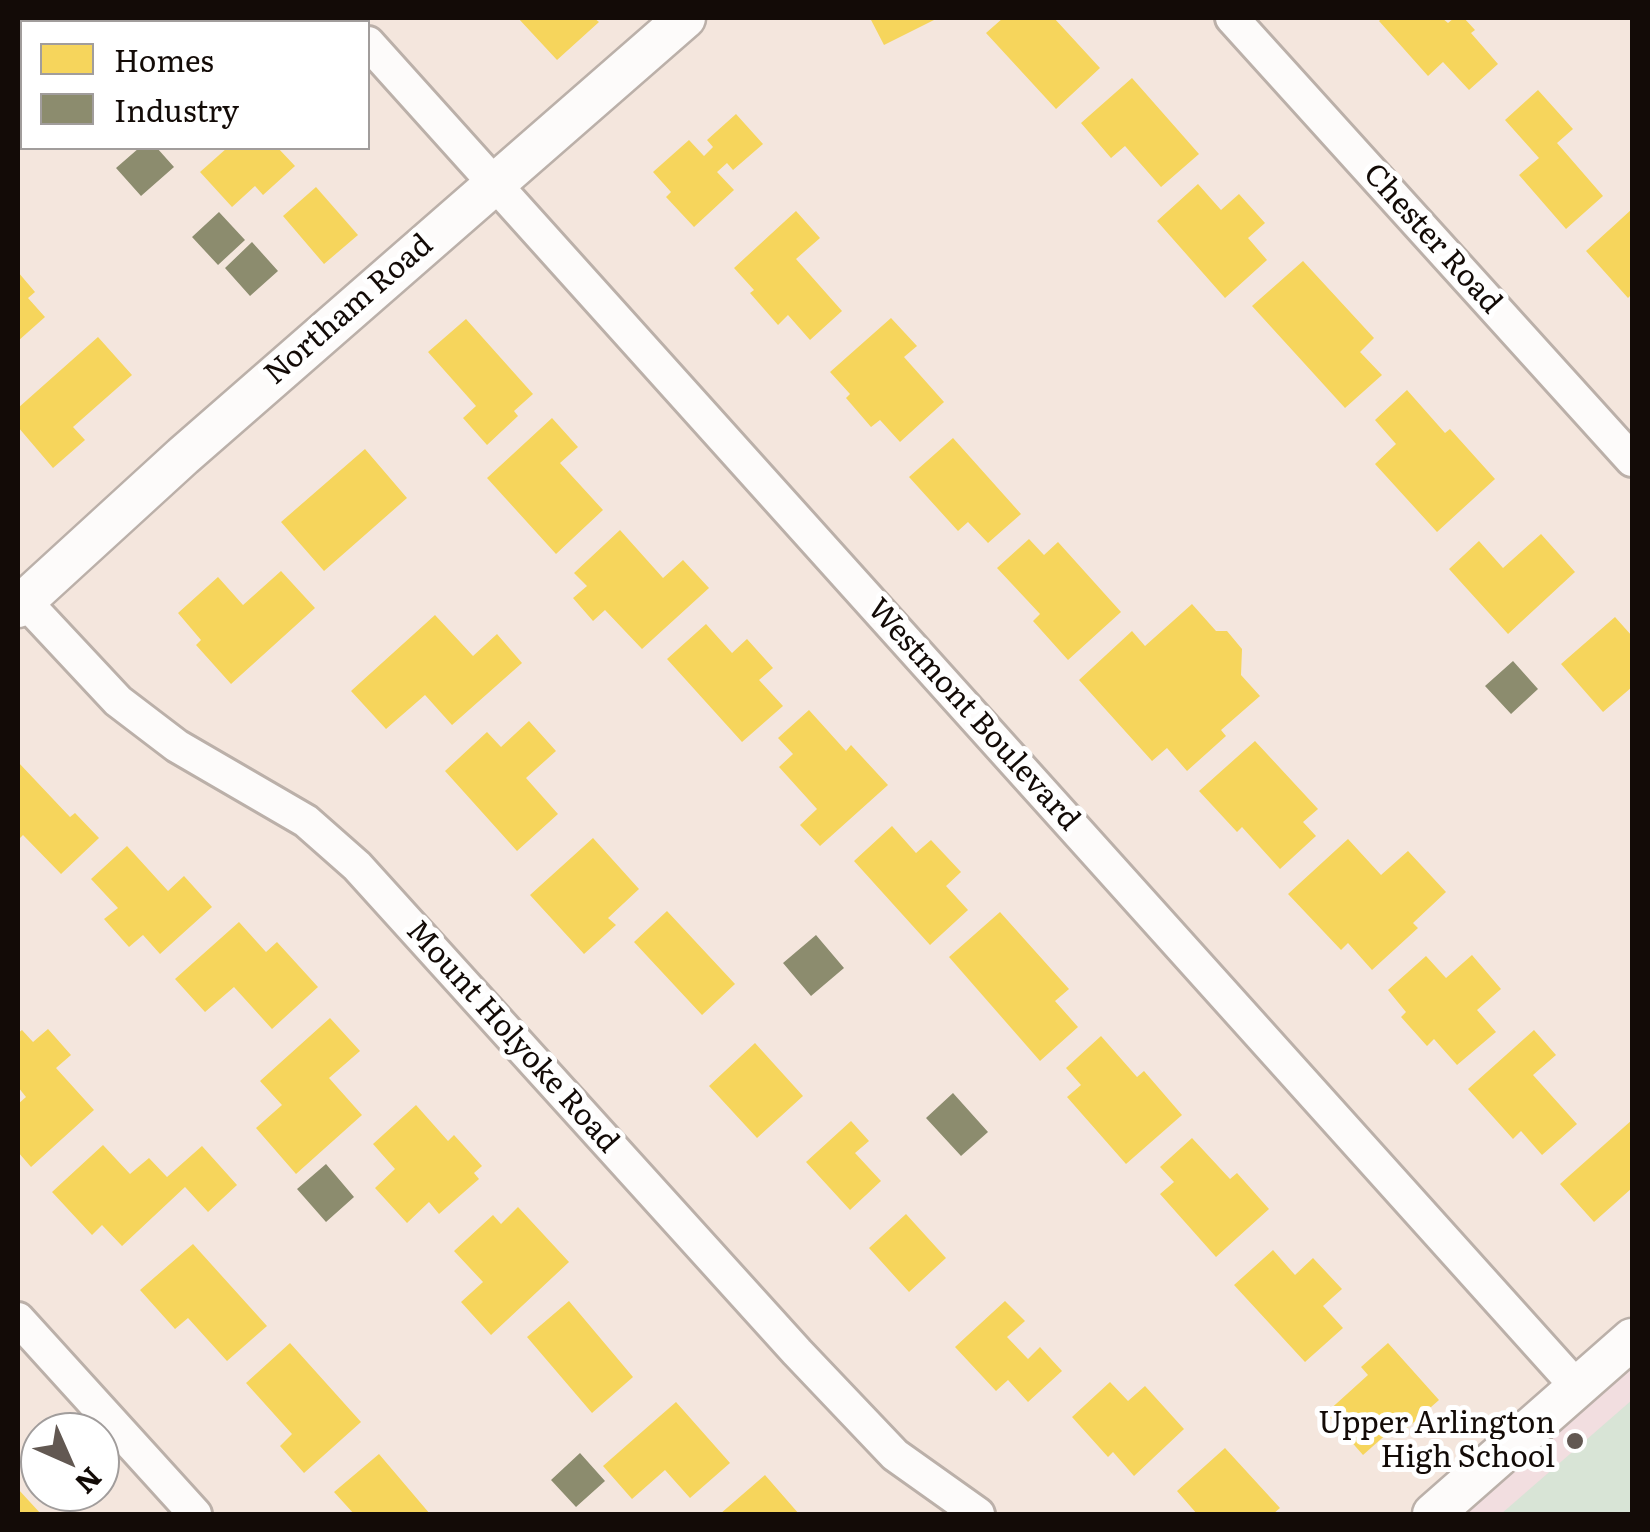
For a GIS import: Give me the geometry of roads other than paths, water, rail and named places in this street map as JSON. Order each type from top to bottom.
[{"type":"street","name":"Northam Road","points":[[20,601],[685,18]]},
{"type":"street","name":"Chester Road","points":[[1232,18],[1632,460]]},
{"type":"street","name":"Westmont Boulevard","points":[[370,46],[1578,1387]]},
{"type":"street","name":"Mount Holyoke Road","points":[[20,601],[118,702],[177,746],[306,820],[356,866],[895,1455],[978,1514]]},
{"type":"street","points":[[18,1320],[195,1514]]},
{"type":"street","points":[[1433,1514],[1632,1338]]},
{"type":"place","name":"Upper Arlington High School","points":[[1575,1441]]}]
